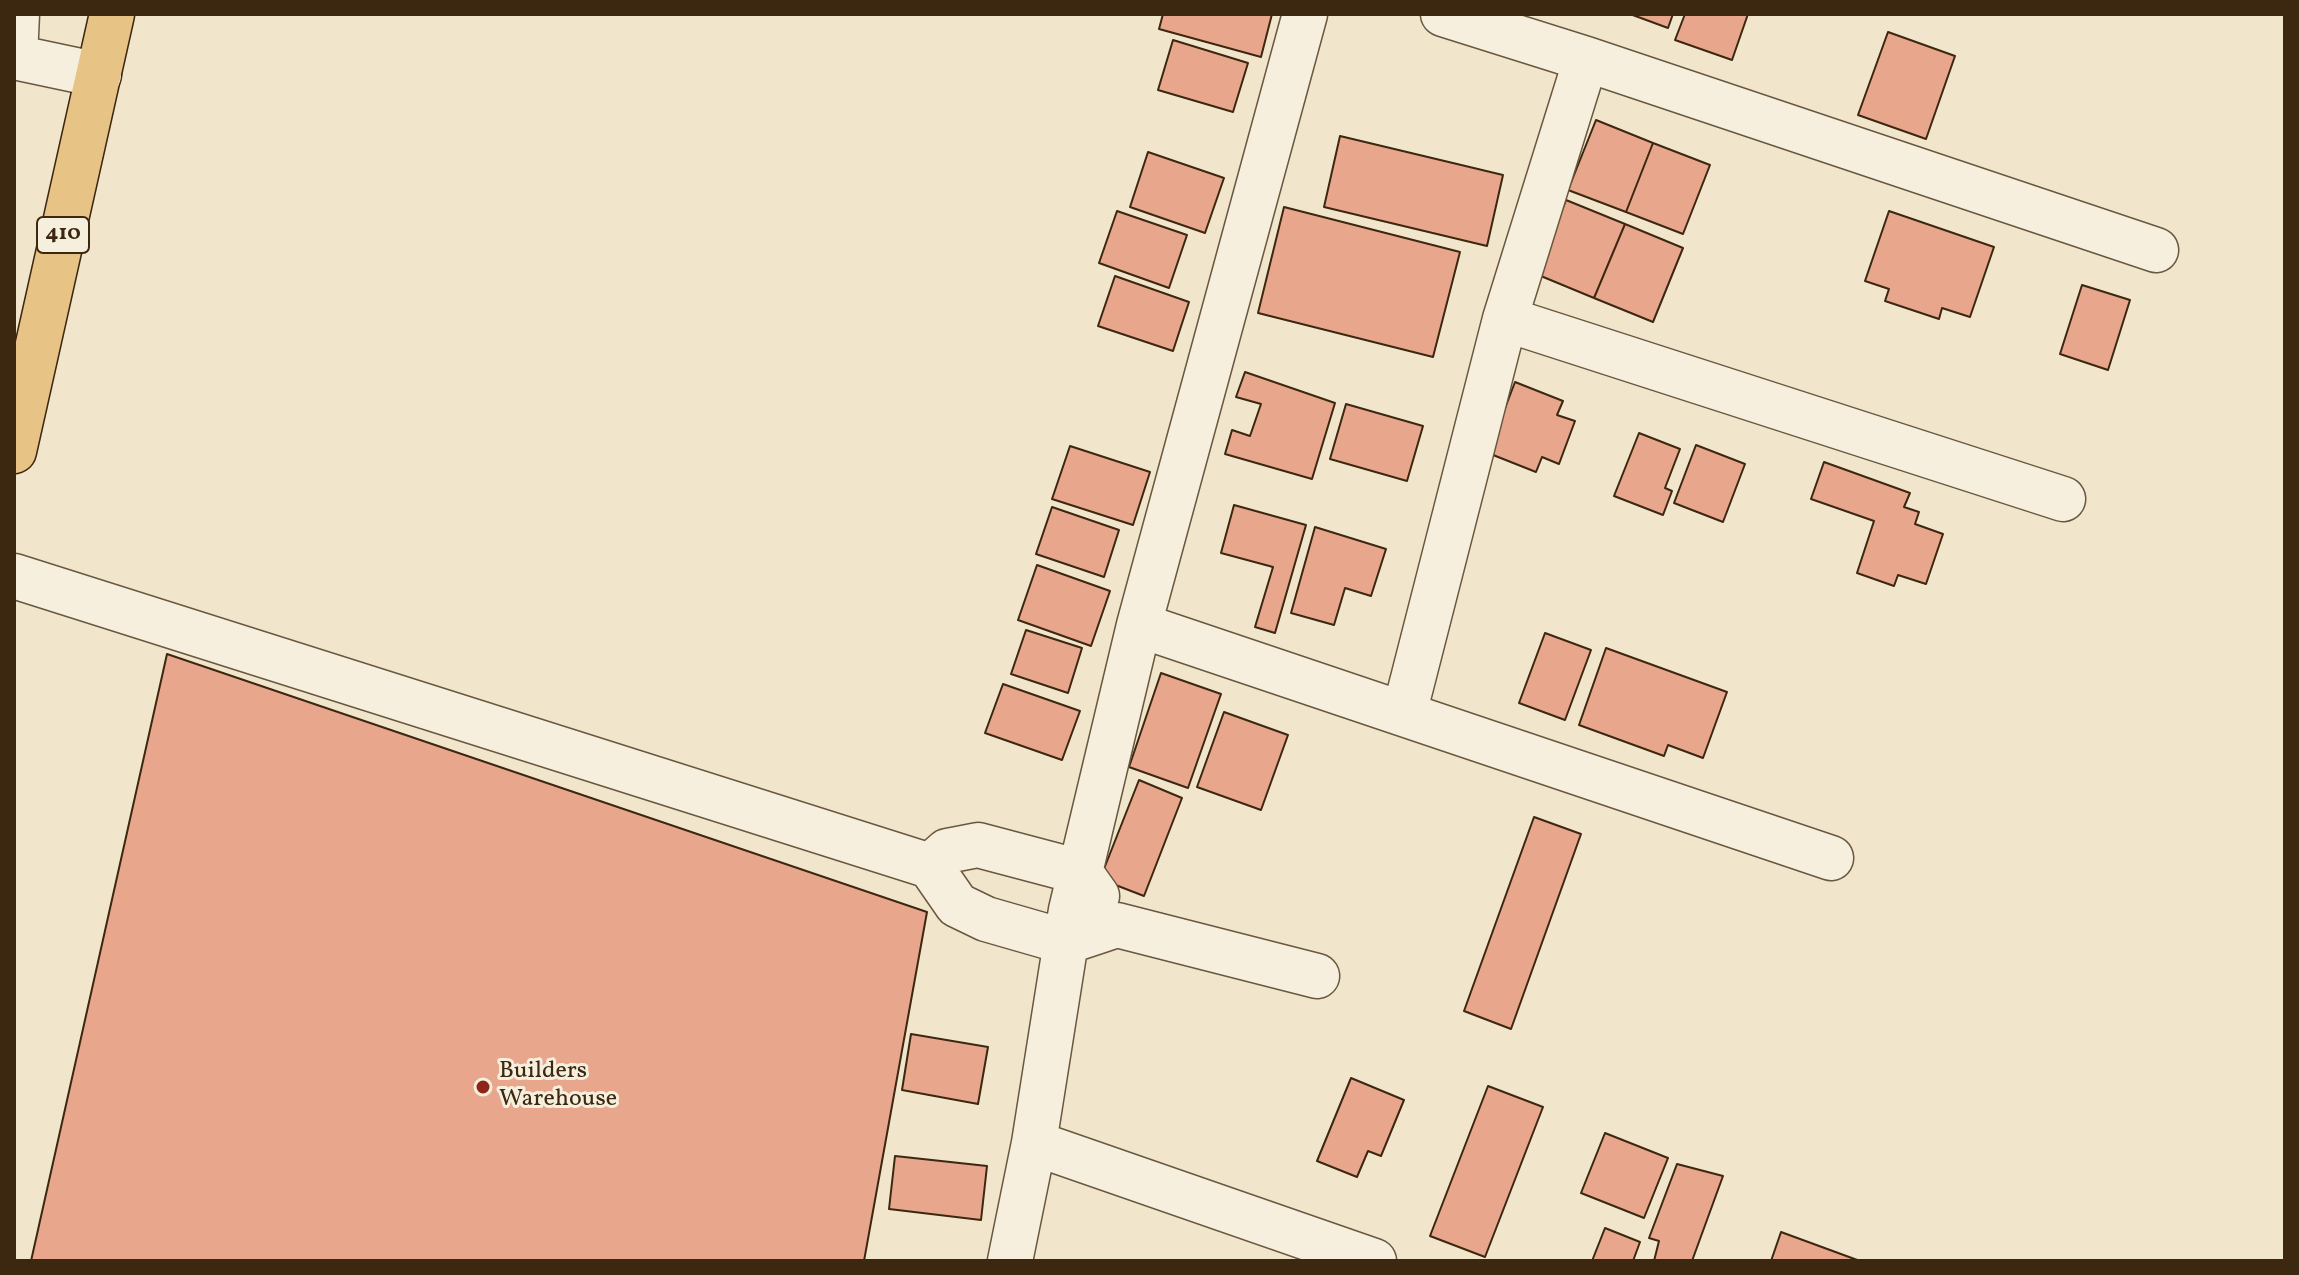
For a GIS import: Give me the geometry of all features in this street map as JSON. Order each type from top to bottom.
[{"type":"main road","name":"410","points":[[14,451],[112,14]]},
{"type":"street","points":[[17,14],[14,57],[99,75]]},
{"type":"street","points":[[1010,1261],[1034,1143],[1080,872],[1139,625],[1305,14]]},
{"type":"street","points":[[1443,14],[2156,250]]},
{"type":"street","points":[[1404,714],[1505,319],[1586,59]]},
{"type":"street","points":[[1505,319],[2063,499]]},
{"type":"street","points":[[14,576],[930,866],[957,905],[986,919],[1066,942],[1117,925],[1317,976]]},
{"type":"street","points":[[1139,625],[1831,858]]},
{"type":"street","points":[[930,866],[947,851],[978,845],[1080,872],[1117,925]]},
{"type":"street","points":[[1034,1143],[1328,1253],[1374,1261]]},
{"type":"building","points":[[1163,14],[1272,14],[1261,57],[1159,29]]},
{"type":"building","points":[[1630,14],[1673,14],[1668,28]]},
{"type":"building","points":[[1685,14],[1748,14],[1732,60],[1675,40]]},
{"type":"building","points":[[1888,32],[1955,56],[1926,139],[1858,115]]},
{"type":"building","points":[[1173,40],[1248,63],[1233,112],[1158,90]]},
{"type":"building","points":[[1596,120],[1653,143],[1626,212],[1568,190]]},
{"type":"building","points":[[1340,136],[1503,175],[1487,246],[1324,207]]},
{"type":"building","points":[[1653,143],[1710,165],[1683,234],[1626,212]]},
{"type":"building","points":[[1148,152],[1224,178],[1205,233],[1130,207]]},
{"type":"building","points":[[1566,200],[1625,224],[1594,298],[1536,274]]},
{"type":"building","points":[[1284,207],[1460,252],[1433,357],[1258,313]]},
{"type":"building","points":[[1117,211],[1187,235],[1169,288],[1099,263]]},
{"type":"building","points":[[1889,211],[1994,247],[1970,317],[1942,308],[1939,319],[1885,301],[1889,289],[1865,281]]},
{"type":"building","points":[[1625,224],[1683,248],[1653,322],[1594,298]]},
{"type":"building","points":[[1115,276],[1189,302],[1173,351],[1098,326]]},
{"type":"building","points":[[2082,285],[2130,300],[2108,370],[2060,354]]},
{"type":"building","points":[[1245,372],[1335,403],[1312,479],[1225,454],[1232,430],[1250,436],[1261,404],[1236,397]]},
{"type":"building","points":[[1515,382],[1563,401],[1557,415],[1575,421],[1559,464],[1542,457],[1536,472],[1488,453]]},
{"type":"building","points":[[1346,404],[1423,426],[1407,481],[1330,459]]},
{"type":"building","points":[[1639,433],[1680,449],[1665,488],[1672,491],[1663,515],[1614,496]]},
{"type":"building","points":[[1696,445],[1745,464],[1723,522],[1674,503]]},
{"type":"building","points":[[1070,446],[1150,472],[1133,525],[1052,499]]},
{"type":"building","points":[[1824,462],[1910,493],[1904,507],[1919,512],[1915,524],[1943,534],[1926,584],[1898,575],[1894,586],[1857,573],[1874,521],[1811,499]]},
{"type":"building","points":[[1234,505],[1306,525],[1275,633],[1255,627],[1273,567],[1221,553]]},
{"type":"building","points":[[1052,507],[1119,530],[1104,577],[1036,554]]},
{"type":"building","points":[[1315,527],[1386,549],[1371,596],[1345,588],[1334,625],[1291,613]]},
{"type":"building","points":[[1037,565],[1110,591],[1091,646],[1018,620]]},
{"type":"building","points":[[1026,630],[1082,648],[1068,693],[1011,674]]},
{"type":"building","points":[[1545,633],[1591,650],[1565,720],[1519,703]]},
{"type":"building","points":[[1606,648],[1727,692],[1703,758],[1668,745],[1664,756],[1579,725]]},
{"type":"building","name":"Builders Warehouse","points":[[167,654],[927,912],[864,1261],[31,1261]]},
{"type":"building","points":[[1161,673],[1221,694],[1188,788],[1129,767]]},
{"type":"building","points":[[1003,684],[1080,711],[1062,760],[985,733]]},
{"type":"building","points":[[1224,712],[1288,735],[1261,810],[1197,787]]},
{"type":"building","points":[[1139,780],[1182,798],[1144,896],[1100,879]]},
{"type":"building","points":[[1534,817],[1581,834],[1511,1029],[1464,1011]]},
{"type":"building","points":[[911,1034],[988,1047],[978,1104],[902,1090]]},
{"type":"building","points":[[1351,1078],[1404,1100],[1381,1156],[1368,1151],[1357,1177],[1317,1161]]},
{"type":"building","points":[[1488,1086],[1543,1107],[1485,1257],[1430,1236]]},
{"type":"building","points":[[1605,1133],[1668,1158],[1644,1218],[1581,1193]]},
{"type":"building","points":[[895,1156],[987,1166],[981,1220],[889,1209]]},
{"type":"building","points":[[1677,1164],[1723,1176],[1692,1261],[1654,1261],[1659,1241],[1649,1238]]},
{"type":"building","points":[[1605,1228],[1640,1242],[1633,1261],[1592,1261]]},
{"type":"building","points":[[1781,1232],[1860,1261],[1771,1261]]},
{"type":"place","name":"Builders Warehouse","points":[[483,1087]]}]
